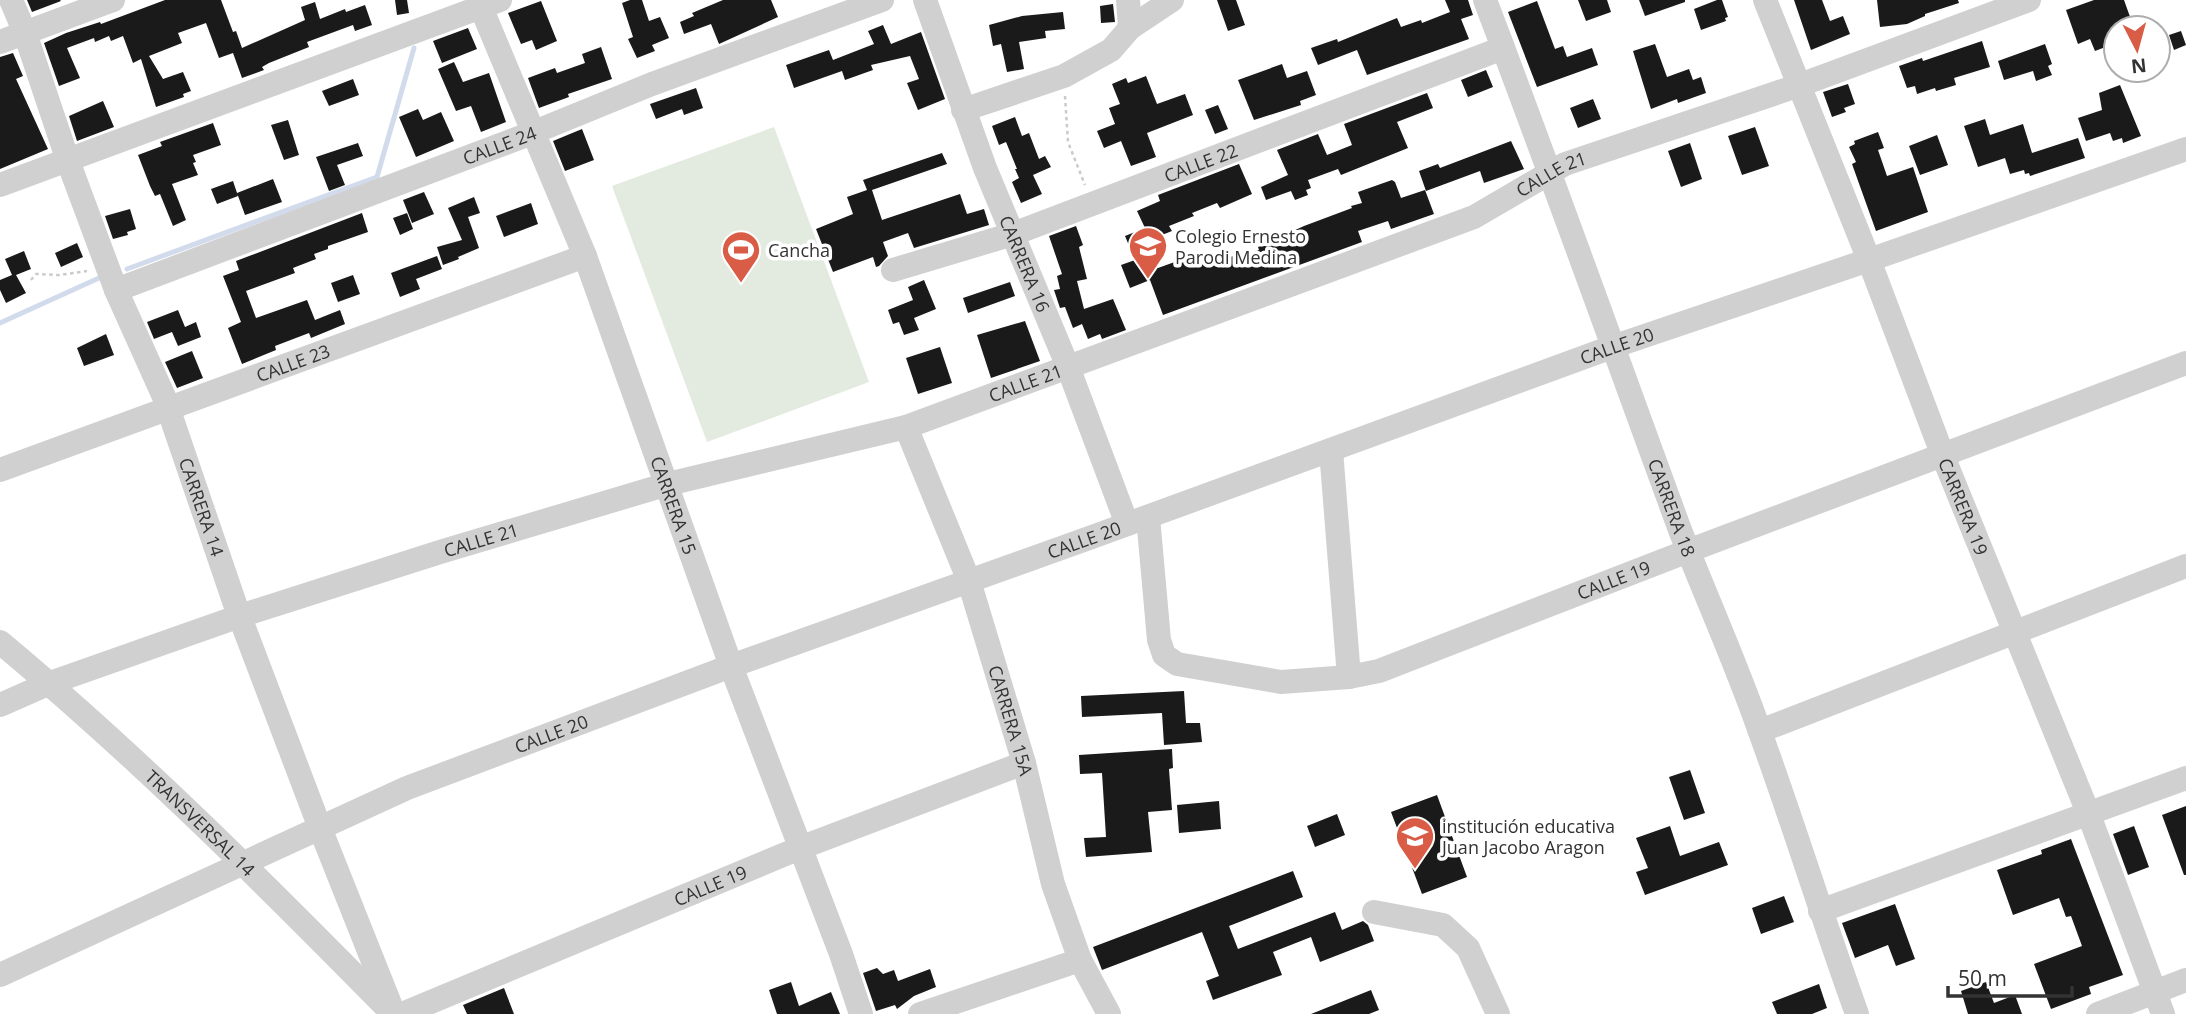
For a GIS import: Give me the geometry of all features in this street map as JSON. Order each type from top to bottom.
[{"type":"street","name":"CARRERA 14","points":[[11,0],[116,290],[169,410],[240,616],[393,1014]]},
{"type":"street","points":[[0,42],[113,0]]},
{"type":"street","name":"CALLE 24","points":[[116,290],[882,0]]},
{"type":"street","name":"CARRERA 16","points":[[925,0],[963,110],[1013,234],[1068,367],[1137,521]]},
{"type":"street","points":[[1128,0],[1130,28]]},
{"type":"street","points":[[963,110],[1064,76],[1111,50],[1130,28],[1172,0]]},
{"type":"street","name":"CARRERA 18","points":[[1486,0],[1688,551],[1760,731],[1857,1014]]},
{"type":"street","name":"CARRERA 19","points":[[1765,0],[1869,260],[1943,456],[2089,815],[2159,1003]]},
{"type":"street","name":"CALLE 21","points":[[0,705],[50,683],[240,616],[440,552],[668,484],[906,426],[1474,217],[1565,163],[1800,85],[2029,0]]},
{"type":"street","points":[[0,185],[486,2]]},
{"type":"street","name":"CARRERA 15","points":[[486,2],[532,133],[585,256],[731,666],[861,1014]]},
{"type":"street","name":"CALLE 22","points":[[893,270],[1013,234],[1503,48]]},
{"type":"street","name":"CALLE 20","points":[[0,975],[407,788],[731,666],[1137,521],[1612,346],[2186,149]]},
{"type":"street","name":"CALLE 23","points":[[0,470],[585,256]]},
{"type":"street","name":"CALLE 19","points":[[1137,521],[1164,655],[1177,664],[1281,682],[1349,677],[1379,671],[2186,363]]},
{"type":"street","name":"CARRERA 15A","points":[[906,426],[969,581],[1024,763],[1054,884],[1080,960],[1109,1014]]},
{"type":"street","points":[[1331,450],[1349,677]]},
{"type":"street","points":[[1760,731],[2186,566]]},
{"type":"street","name":"TRANSVERSAL 14","points":[[0,642],[50,683],[245,863],[393,1014]]},
{"type":"street","name":"CALLE 19","points":[[402,1014],[800,848],[1024,763]]},
{"type":"street","points":[[1820,911],[2186,778]]},
{"type":"street","points":[[1374,912],[1443,925],[1468,948],[1498,1014]]},
{"type":"street","points":[[920,1014],[1080,960]]},
{"type":"street","points":[[2098,1014],[2159,1003],[2186,980]]},
{"type":"path","points":[[1064,76],[1069,142],[1092,204]]},
{"type":"path","points":[[31,280],[36,274],[83,272],[106,263]]},
{"type":"shaded area","name":"Cancha","points":[[774,127],[869,382],[707,442],[612,186]]},
{"type":"building","points":[[27,0],[60,0],[61,1],[32,12]]},
{"type":"building","points":[[165,0],[221,0],[242,48],[305,20],[301,7],[315,2],[320,19],[345,9],[346,12],[365,5],[372,25],[355,31],[353,25],[307,42],[309,47],[269,63],[262,67],[264,70],[242,78],[233,53],[219,58],[206,23],[178,33],[182,43],[149,56],[163,79],[183,72],[191,91],[183,94],[184,97],[156,107],[141,59],[133,63],[123,36],[111,41],[109,36],[95,42],[94,38],[67,48],[80,78],[59,86],[44,43]]},
{"type":"building","points":[[395,0],[407,0],[409,13],[397,15]]},
{"type":"building","points":[[642,0],[649,21],[660,17],[669,38],[652,45],[655,51],[637,58],[628,39],[633,37],[622,3]]},
{"type":"building","points":[[723,0],[771,0],[778,17],[719,44],[711,24],[684,34],[680,22],[694,16],[692,13]]},
{"type":"building","points":[[1217,0],[1236,0],[1245,25],[1228,31]]},
{"type":"building","points":[[1445,0],[1468,0],[1473,15],[1461,19],[1469,39],[1367,75],[1357,50],[1318,65],[1311,48],[1337,39],[1338,42],[1397,18],[1401,27],[1421,20],[1422,23],[1450,12]]},
{"type":"building","points":[[1578,0],[1607,0],[1611,12],[1586,21]]},
{"type":"building","points":[[1639,0],[1685,0],[1685,2],[1645,16]]},
{"type":"building","points":[[1722,0],[1728,17],[1725,18],[1726,21],[1701,30],[1694,9]]},
{"type":"building","points":[[1794,0],[1822,0],[1830,21],[1843,16],[1850,34],[1811,50]]},
{"type":"building","points":[[1877,0],[1958,0],[1959,3],[1925,14],[1907,24],[1880,27]]},
{"type":"building","points":[[2094,0],[2124,0],[2129,14],[2102,14],[2102,48],[2095,51],[2090,39],[2078,44],[2066,10]]},
{"type":"building","points":[[541,1],[557,41],[536,50],[532,40],[521,44],[508,13]]},
{"type":"building","points":[[1537,1],[1555,49],[1563,46],[1567,57],[1592,48],[1598,65],[1537,87],[1508,12]]},
{"type":"building","points":[[1113,4],[1115,22],[1101,23],[1100,6]]},
{"type":"building","points":[[1063,12],[1065,29],[1045,31],[1046,38],[1019,42],[1024,69],[1007,72],[1001,44],[993,46],[989,25],[1022,16]]},
{"type":"building","points":[[883,25],[891,44],[921,32],[945,99],[918,110],[907,83],[919,79],[910,56],[871,65],[873,70],[845,80],[842,71],[794,88],[786,65],[829,50],[833,60],[874,44],[868,31]]},
{"type":"building","points":[[468,28],[477,49],[442,63],[433,41]]},
{"type":"building","points":[[2181,31],[2186,45],[2174,50],[2172,34]]},
{"type":"building","points":[[1982,41],[1990,67],[1954,78],[1956,85],[1936,91],[1935,88],[1917,94],[1915,86],[1907,88],[1899,66],[1922,58],[1923,61]]},
{"type":"building","points":[[1655,44],[1667,77],[1689,69],[1693,80],[1701,77],[1706,93],[1678,103],[1677,99],[1651,109],[1633,51]]},
{"type":"building","points":[[2045,44],[2052,64],[2048,66],[2052,75],[2036,81],[2033,71],[2004,80],[1998,61]]},
{"type":"building","points":[[601,47],[612,79],[568,94],[569,97],[539,108],[528,78],[555,68],[557,73],[585,63],[582,54]]},
{"type":"building","points":[[13,53],[23,76],[16,79],[48,149],[0,169],[0,57]]},
{"type":"building","points":[[454,62],[463,82],[489,73],[506,122],[481,132],[471,106],[456,111],[438,69]]},
{"type":"building","points":[[1282,64],[1287,78],[1307,71],[1316,95],[1300,101],[1301,105],[1254,120],[1238,80]]},
{"type":"building","points":[[1486,70],[1493,87],[1468,97],[1461,80]]},
{"type":"building","points":[[1146,76],[1157,104],[1185,94],[1193,115],[1147,133],[1156,157],[1131,166],[1121,141],[1104,148],[1097,131],[1115,124],[1109,108],[1120,104],[1112,84],[1126,78],[1128,83]]},
{"type":"building","points":[[353,79],[359,95],[329,106],[322,91]]},
{"type":"building","points":[[1848,84],[1855,104],[1844,108],[1846,112],[1832,117],[1823,92]]},
{"type":"building","points":[[2120,85],[2141,136],[2123,143],[2122,138],[2113,141],[2110,133],[2086,141],[2078,118],[2102,110],[2099,93]]},
{"type":"building","points":[[696,88],[703,108],[684,115],[682,109],[656,119],[650,104]]},
{"type":"building","points":[[1427,93],[1433,108],[1397,122],[1408,148],[1341,175],[1338,169],[1308,180],[1311,188],[1306,190],[1308,195],[1295,200],[1291,191],[1266,200],[1261,187],[1288,175],[1277,150],[1318,134],[1327,155],[1352,145],[1344,124]]},
{"type":"building","points":[[1593,99],[1601,119],[1578,128],[1570,108]]},
{"type":"building","points":[[103,101],[114,127],[77,141],[69,116]]},
{"type":"building","points":[[1218,105],[1228,129],[1215,134],[1205,110]]},
{"type":"building","points":[[418,109],[423,120],[441,112],[454,141],[416,157],[399,117]]},
{"type":"building","points":[[1015,117],[1022,136],[1029,133],[1039,159],[1045,156],[1051,167],[1033,175],[1042,194],[1021,203],[1012,182],[1019,178],[1017,169],[1006,142],[999,145],[992,126]]},
{"type":"building","points":[[1985,119],[1990,135],[2023,124],[2032,153],[2078,138],[2085,158],[2030,176],[2029,173],[2025,174],[2024,170],[2010,174],[2005,158],[1978,167],[1964,126]]},
{"type":"building","points":[[288,120],[299,155],[284,160],[271,125]]},
{"type":"building","points":[[213,123],[221,145],[193,155],[198,175],[172,184],[186,220],[173,226],[160,194],[155,196],[150,186],[138,155],[162,146],[160,142]]},
{"type":"building","points":[[1755,127],[1769,166],[1742,175],[1728,136]]},
{"type":"building","points":[[582,129],[594,160],[565,171],[553,141]]},
{"type":"building","points":[[1878,132],[1884,148],[1878,150],[1887,176],[1913,167],[1928,212],[1876,231],[1852,164],[1856,162],[1849,147],[1855,144],[1854,141]]},
{"type":"building","points":[[1937,135],[1948,165],[1920,175],[1909,146]]},
{"type":"building","points":[[1511,141],[1524,169],[1484,183],[1480,171],[1426,191],[1419,171],[1438,164],[1440,168]]},
{"type":"building","points":[[358,143],[363,156],[337,165],[345,185],[329,191],[316,157]]},
{"type":"building","points":[[1690,143],[1702,179],[1681,187],[1668,151]]},
{"type":"building","points":[[942,153],[947,164],[872,190],[882,220],[960,194],[967,214],[984,209],[989,225],[914,248],[908,233],[883,242],[888,256],[879,266],[876,267],[873,257],[833,272],[816,229],[853,214],[847,197],[867,190],[863,180]]},
{"type":"building","points":[[1239,164],[1252,194],[1220,208],[1217,203],[1192,213],[1194,216],[1169,226],[1172,231],[1147,241],[1158,268],[1194,255],[1197,266],[1229,253],[1230,257],[1234,256],[1236,259],[1304,226],[1362,203],[1358,192],[1392,180],[1401,198],[1425,190],[1434,214],[1391,229],[1388,221],[1358,231],[1362,242],[1163,315],[1150,280],[1130,288],[1121,265],[1135,260],[1125,236],[1145,228],[1137,211],[1160,201],[1158,195]]},
{"type":"building","points":[[273,179],[282,202],[245,215],[237,193]]},
{"type":"building","points":[[233,181],[238,196],[217,204],[211,189]]},
{"type":"building","points":[[424,192],[434,214],[412,223],[403,200]]},
{"type":"building","points":[[474,197],[480,213],[468,217],[479,248],[443,265],[437,247],[462,240],[448,208]]},
{"type":"building","points":[[531,203],[538,224],[504,237],[496,216]]},
{"type":"building","points":[[130,209],[136,229],[127,232],[128,235],[113,239],[105,216]]},
{"type":"building","points":[[362,213],[368,232],[328,246],[328,249],[314,254],[316,259],[293,268],[295,273],[246,291],[256,318],[307,300],[315,320],[340,310],[345,324],[311,338],[309,333],[275,346],[276,350],[242,364],[228,328],[241,322],[223,276],[239,270],[236,261]]},
{"type":"building","points":[[407,213],[413,229],[400,235],[393,218]]},
{"type":"building","points":[[1076,226],[1083,245],[1079,247],[1087,279],[1077,281],[1084,309],[1113,299],[1126,330],[1102,339],[1100,334],[1088,339],[1082,324],[1073,328],[1065,307],[1060,308],[1054,290],[1060,289],[1057,276],[1062,274],[1049,236]]},
{"type":"building","points":[[77,243],[83,257],[61,267],[55,253]]},
{"type":"building","points":[[24,251],[31,269],[16,275],[26,293],[6,303],[0,290],[0,280],[12,275],[5,259]]},
{"type":"building","points":[[437,256],[442,269],[416,279],[420,289],[400,297],[391,273]]},
{"type":"building","points":[[353,275],[360,294],[338,302],[331,283]]},
{"type":"building","points":[[924,280],[936,309],[914,318],[919,330],[904,335],[899,322],[893,324],[888,310],[913,300],[908,287]]},
{"type":"building","points":[[1010,282],[1015,296],[968,313],[963,298]]},
{"type":"building","points":[[178,310],[185,327],[196,322],[201,337],[178,346],[172,332],[154,339],[147,322]]},
{"type":"building","points":[[1025,321],[1040,361],[991,378],[977,335]]},
{"type":"building","points":[[106,334],[114,355],[84,366],[77,348]]},
{"type":"building","points":[[940,347],[952,383],[918,394],[906,358]]},
{"type":"building","points":[[192,351],[203,378],[177,388],[165,362]]},
{"type":"building","points":[[1184,691],[1186,723],[1200,723],[1202,742],[1164,745],[1162,713],[1082,717],[1081,696]]},
{"type":"building","points":[[1172,749],[1173,768],[1169,769],[1172,810],[1148,812],[1152,852],[1086,857],[1084,838],[1106,837],[1102,773],[1080,774],[1079,755]]},
{"type":"building","points":[[1690,770],[1705,813],[1684,820],[1669,777]]},
{"type":"building","points":[[1437,795],[1467,877],[1422,894],[1391,812]]},
{"type":"building","points":[[1219,801],[1221,829],[1179,833],[1177,805]]},
{"type":"building","points":[[2186,806],[2186,875],[2184,875],[2162,815]]},
{"type":"building","points":[[1337,814],[1345,835],[1315,847],[1307,826]]},
{"type":"building","points":[[1670,826],[1680,856],[1719,842],[1728,865],[1645,895],[1636,872],[1648,868],[1636,838]]},
{"type":"building","points":[[2134,826],[2149,867],[2128,875],[2113,834]]},
{"type":"building","points":[[2071,839],[2123,975],[2089,987],[2091,994],[2051,1009],[2034,964],[2082,946],[2071,916],[2066,917],[2059,898],[2013,915],[1997,870],[2042,854],[2041,850]]},
{"type":"building","points":[[1293,871],[1303,897],[1229,926],[1238,949],[1335,912],[1342,930],[1363,921],[1368,925],[1374,941],[1320,962],[1311,937],[1273,952],[1282,975],[1213,1000],[1206,981],[1219,976],[1202,932],[1102,970],[1093,947]]},
{"type":"building","points":[[1784,896],[1794,922],[1761,934],[1752,908]]},
{"type":"building","points":[[1895,904],[1915,959],[1896,966],[1888,945],[1855,958],[1842,923]]},
{"type":"building","points":[[877,968],[883,974],[894,970],[898,981],[930,969],[936,987],[914,996],[897,1009],[895,1005],[876,1011],[863,973]]},
{"type":"building","points":[[791,982],[799,1006],[831,992],[840,1014],[777,1014],[769,990]]},
{"type":"building","points":[[1986,982],[1994,1003],[2015,995],[2022,1014],[1968,1014],[1961,991]]},
{"type":"building","points":[[1819,984],[1827,1008],[1812,1014],[1777,1014],[1772,1002]]},
{"type":"building","points":[[504,988],[514,1014],[467,1014],[463,1005]]},
{"type":"building","points":[[1371,990],[1379,1010],[1369,1014],[1311,1014]]},
{"type":"waterway","points":[[127,269],[377,177],[414,48]]},
{"type":"waterway","points":[[0,323],[99,278]]},
{"type":"place","name":"Colegio Ernesto Parodi Medina","points":[[1148,280]]},
{"type":"place","name":"Cancha","points":[[741,284]]},
{"type":"place","name":"institución educativa Juan Jacobo Aragon","points":[[1415,870]]}]
